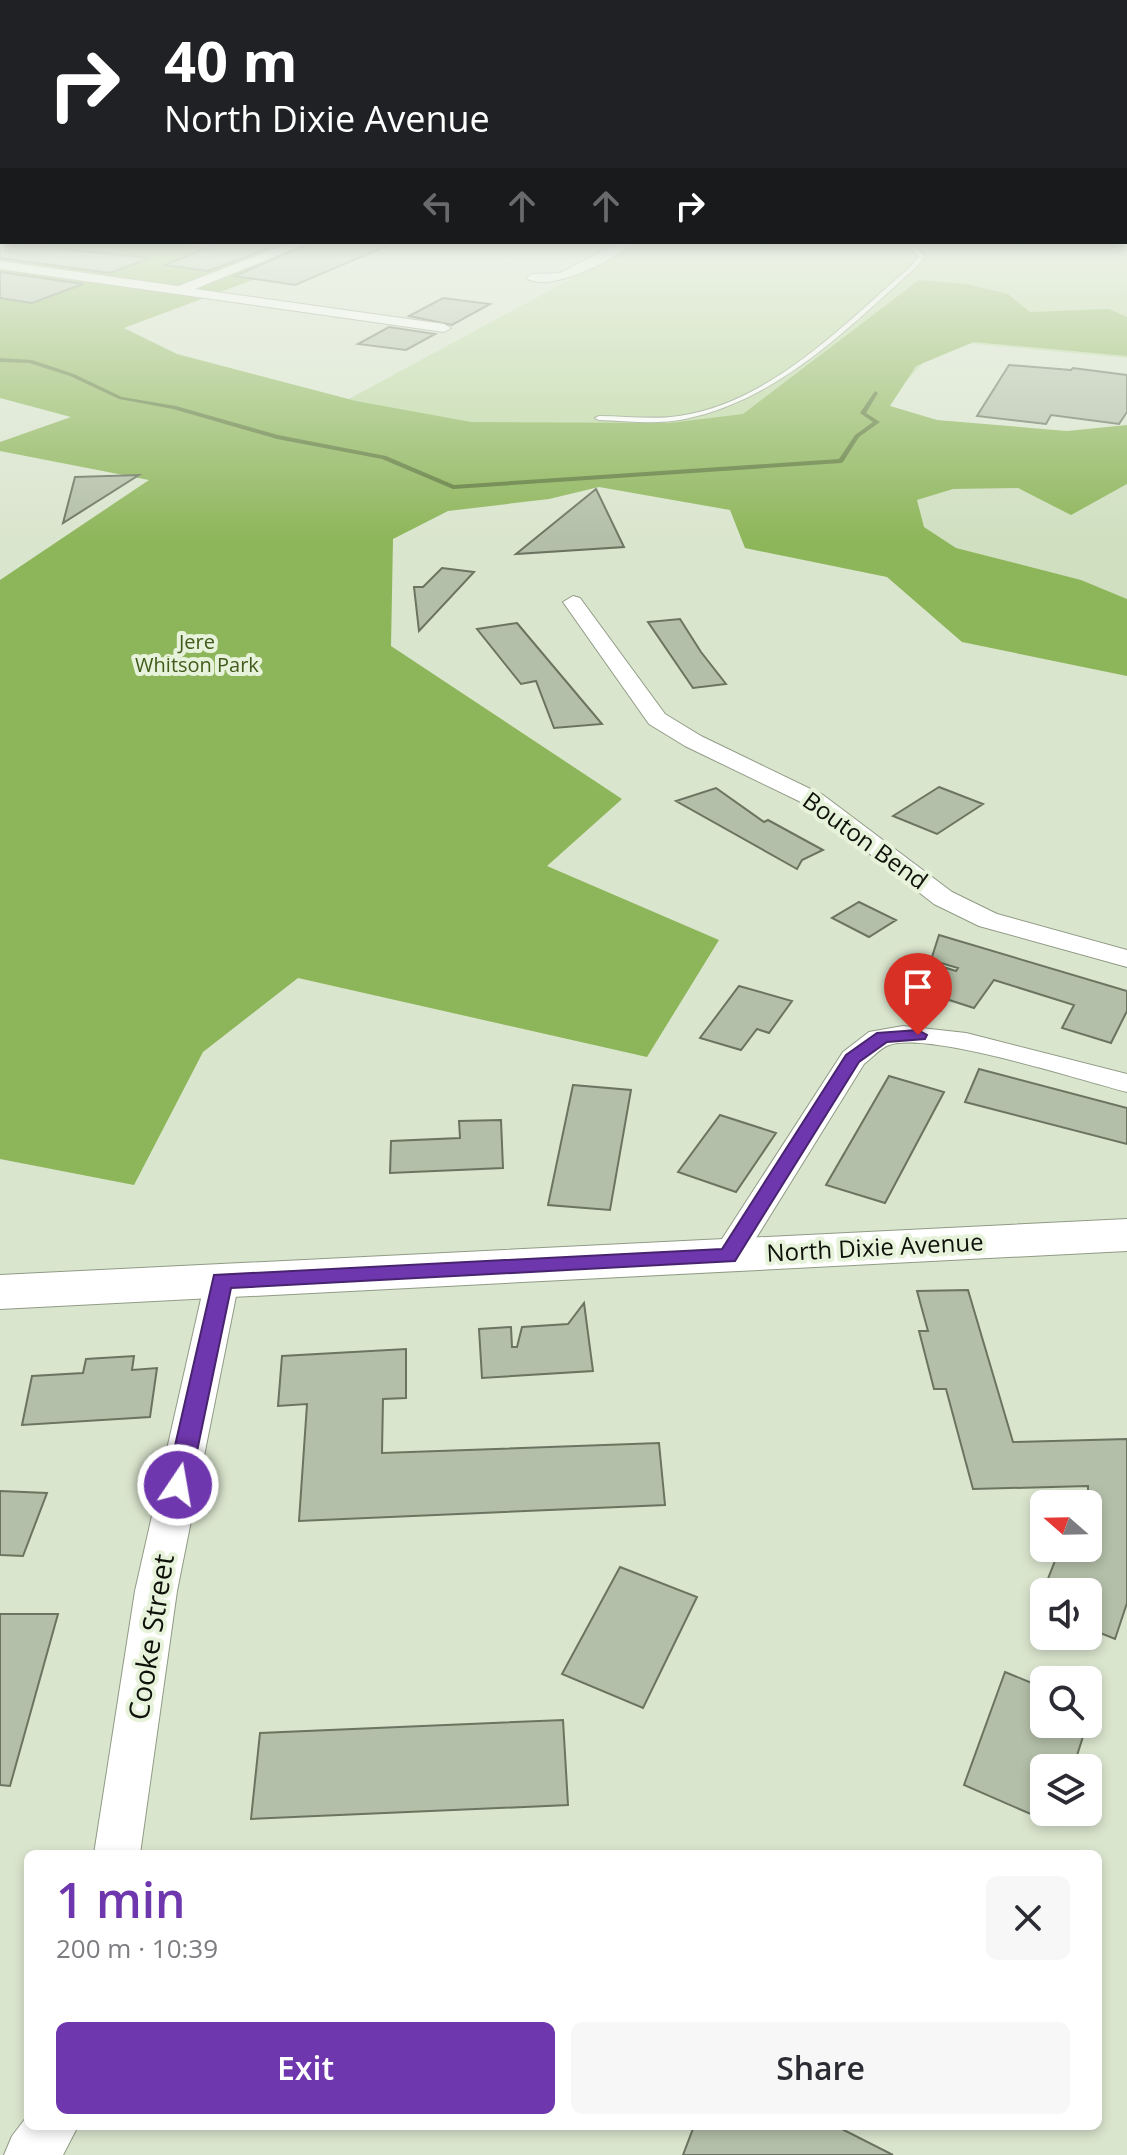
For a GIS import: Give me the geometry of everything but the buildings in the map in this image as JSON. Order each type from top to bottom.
[{"type":"street","name":"Bouton Bend","points":[[573,602],[657,719],[693,741],[815,800],[943,898],[988,920],[1127,959]]},
{"type":"street","points":[[728,1256],[853,1058],[883,1037],[918,1035],[970,1043],[1127,1083]]},
{"type":"street","name":"North Dixie Avenue","points":[[0,1292],[1127,1235]]},
{"type":"street","name":"Cooke Street","points":[[118,1850],[156,1591],[222,1281]]},
{"type":"street","points":[[31,2155],[49,2130]]},
{"type":"lane","points":[[599,418],[682,417],[745,399],[830,340]]},
{"type":"shaded area","points":[[1127,484],[1127,599],[1081,580],[956,548],[924,527],[916,500],[953,489],[1018,488],[1071,514]]},
{"type":"green space","name":"Jere Whitson Park","points":[[0,340],[148,340],[177,354],[356,401],[471,422],[669,423],[743,414],[841,340],[1127,340],[1127,356],[974,342],[916,366],[890,406],[937,420],[1067,431],[1127,425],[1127,484],[1071,515],[1018,488],[953,489],[917,500],[924,527],[956,548],[1081,580],[1127,599],[1127,676],[962,642],[887,577],[745,548],[730,510],[599,487],[549,499],[448,511],[393,539],[391,646],[622,799],[547,866],[719,940],[647,1057],[298,978],[203,1052],[134,1185],[0,1159],[0,580],[149,480],[0,451],[0,442],[71,417],[0,398]]},
{"type":"green space","points":[[459,340],[1127,340],[1127,358],[943,341],[880,410],[602,484],[0,588]]},
{"type":"waterway","points":[[0,360],[30,361],[72,375],[121,398],[174,407],[277,437],[384,457],[453,487],[841,461],[857,436],[877,422],[863,413],[875,393]]},
{"type":"route","points":[[178,1485],[222,1281],[728,1256],[853,1058],[883,1037],[918,1035]]}]
